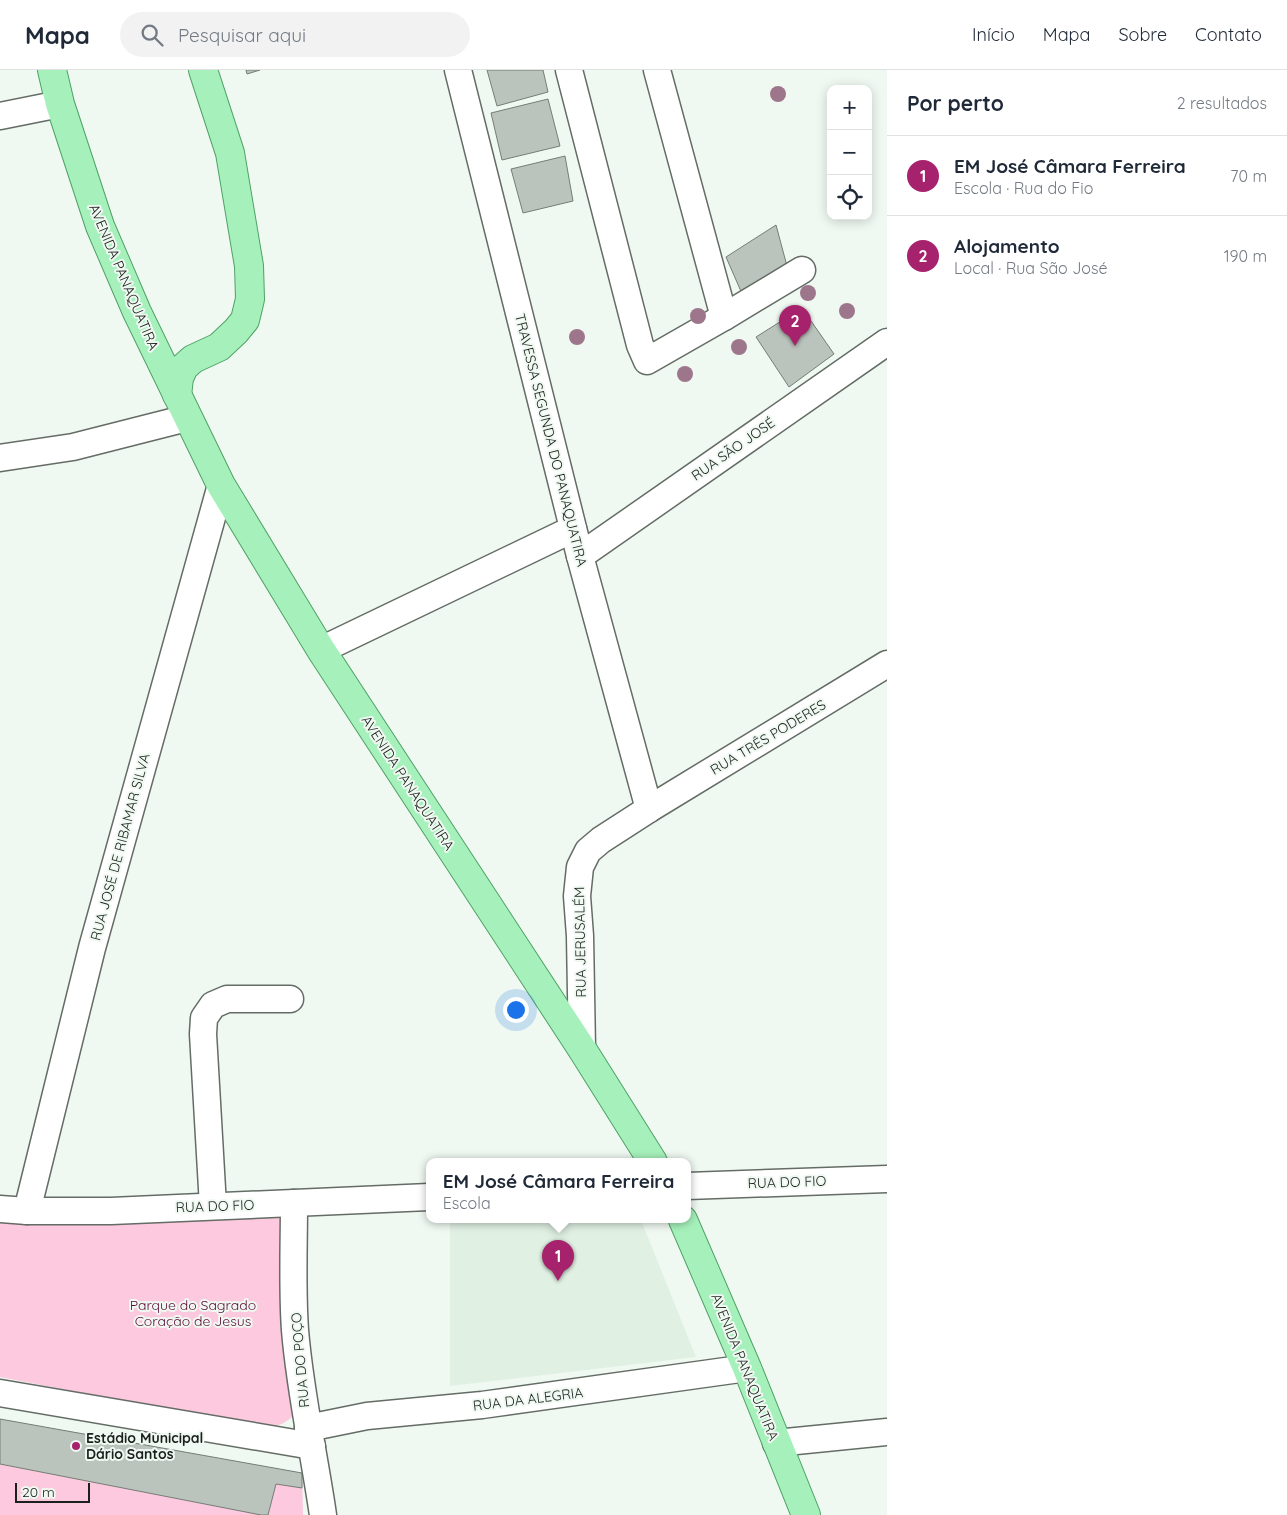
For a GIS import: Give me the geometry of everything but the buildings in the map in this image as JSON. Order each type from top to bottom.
[{"type":"main road","name":"AVENIDA PANAQUATIRA","points":[[52,70],[60,104],[100,226],[137,312],[221,484],[321,650],[582,1049],[650,1158]]},
{"type":"main road","points":[[182,406],[179,378],[184,367],[193,358],[219,347],[231,336],[245,320],[250,299],[249,266],[230,153],[203,70]]},
{"type":"main road","name":"AVENIDA PANAQUATIRA","points":[[684,1223],[747,1368],[806,1515]]},
{"type":"street","name":"TRAVESSA SEGUNDA DO PANAQUATIRA","points":[[458,70],[573,529],[649,809]]},
{"type":"street","points":[[569,70],[640,345],[647,361],[802,270]]},
{"type":"street","points":[[657,70],[724,317]]},
{"type":"street","points":[[0,116],[60,104]]},
{"type":"street","name":"RUA SÃO JOSÉ","points":[[580,556],[887,342]]},
{"type":"street","points":[[0,458],[73,447],[182,406]]},
{"type":"street","name":"RUA JOSÉ DE RIBAMAR SILVA","points":[[27,1211],[92,948],[221,484]]},
{"type":"street","points":[[321,650],[573,529]]},
{"type":"street","name":"RUA TRÊS PODERES","points":[[649,809],[887,664]]},
{"type":"street","name":"RUA JERUSALÉM","points":[[582,1049],[580,936],[577,896],[580,867],[588,851],[601,840],[649,809]]},
{"type":"street","points":[[214,1206],[205,1080],[204,1018],[213,1005],[227,999],[290,999]]},
{"type":"street","name":"RUA DO FIO","points":[[691,1186],[887,1179]]},
{"type":"street","name":"RUA DO FIO","points":[[0,1209],[27,1211],[111,1210],[426,1197]]},
{"type":"street","name":"RUA DO POÇO","points":[[294,1203],[295,1329],[322,1515]]},
{"type":"street","name":"RUA DA ALEGRIA","points":[[310,1437],[367,1416],[482,1405],[747,1368]]},
{"type":"street","points":[[0,1393],[310,1437]]},
{"type":"street","points":[[776,1443],[887,1432]]},
{"type":"shaded area","points":[[450,1223],[642,1223],[696,1357],[450,1386]]},
{"type":"green space","name":"Parque do Sagrado Coração de Jesus","points":[[281,1210],[294,1415],[287,1421],[275,1426],[262,1428],[0,1377],[0,1219]]},
{"type":"green space","name":"Estádio Municipal Dário Santos","points":[[0,1419],[302,1473],[303,1515],[0,1515]]},
{"type":"place","name":"Alojamento","points":[[795,346]]},
{"type":"place","name":"EM José Câmara Ferreira","points":[[558,1281]]},
{"type":"place","name":"Estádio Municipal Dário Santos","points":[[76,1446]]}]
